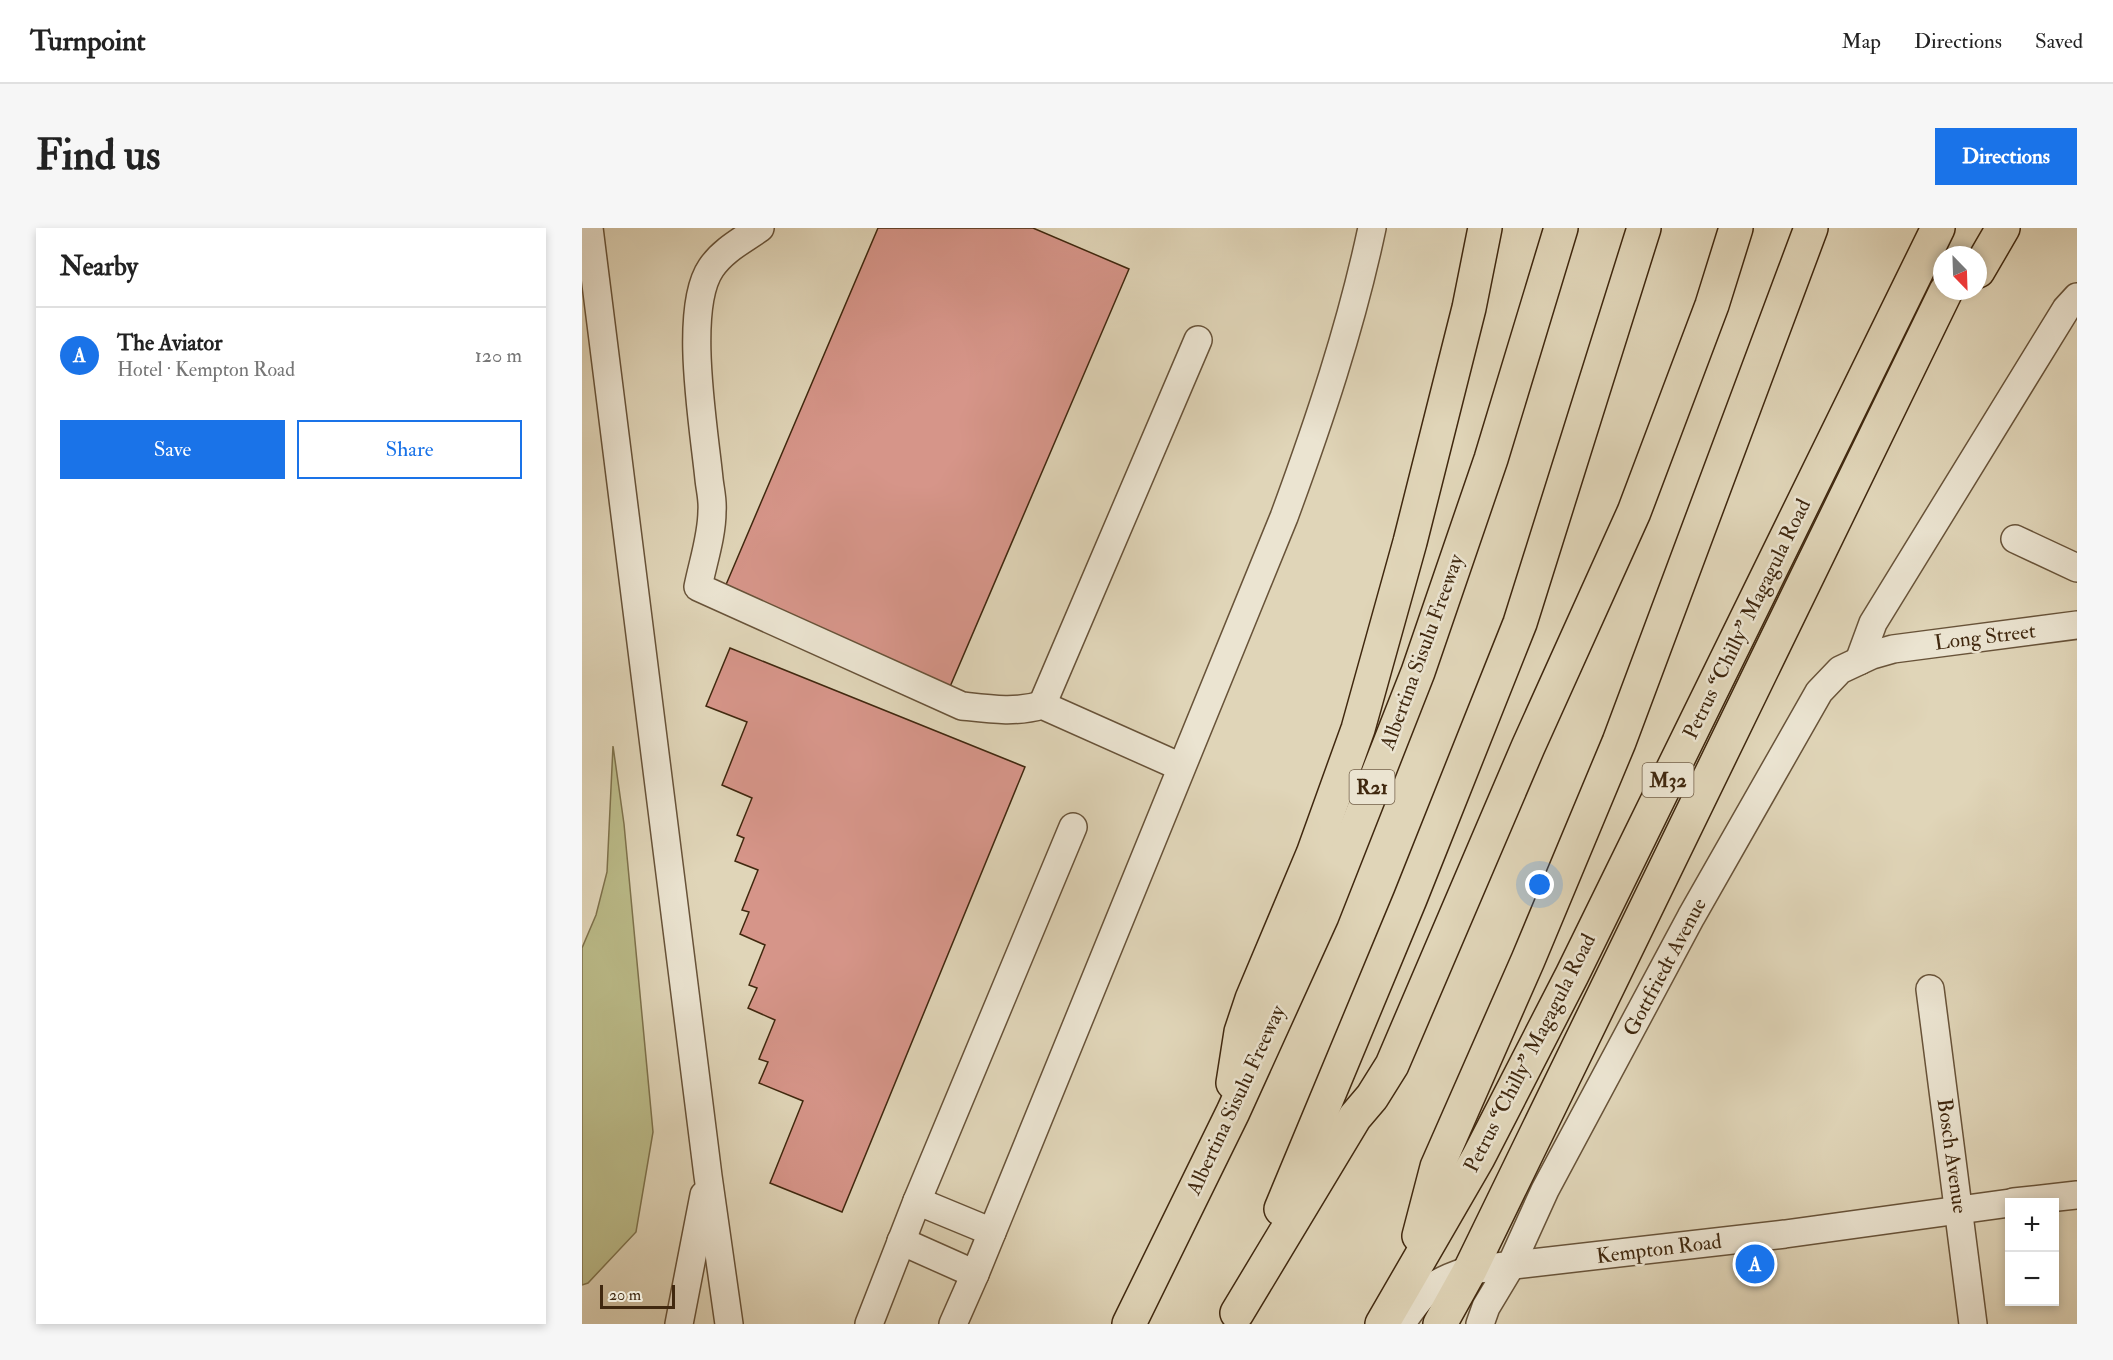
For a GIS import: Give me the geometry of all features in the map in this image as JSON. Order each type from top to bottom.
[{"type":"main road","points":[[1233,1112],[1233,1073],[1240,1032],[1313,854],[1358,729],[1410,542],[1469,308],[1485,228]]},
{"type":"main road","name":"Albertina Sisulu Freeway","points":[[1129,1324],[1233,1112],[1322,916],[1418,672],[1491,459],[1561,228]]},
{"type":"main road","points":[[1235,1318],[1410,899],[1520,623],[1644,228]]},
{"type":"main road","points":[[1235,1318],[1355,1117],[1372,1097],[1392,1065],[1528,747],[1634,512],[1704,326],[1736,228]]},
{"type":"main road","points":[[1408,1278],[1437,1167],[1528,960],[1619,742],[1811,228]]},
{"type":"main road","name":"Petrus “Chilly” Magagula Road","points":[[1382,1324],[1478,1158],[1572,975],[1938,228]]},
{"type":"main road","points":[[1985,246],[2003,228]]},
{"type":"main road","name":"Petrus “Chilly” Magagula Road","points":[[1440,1324],[1470,1270],[1942,300]]},
{"type":"main road","points":[[1846,500],[1951,300]]},
{"type":"street","points":[[589,228],[708,1176],[729,1324]]},
{"type":"street","points":[[760,228],[718,258],[702,285],[698,304],[696,319],[699,376],[712,511],[698,587],[962,706],[1003,710],[1042,705],[1181,767]]},
{"type":"street","points":[[953,1324],[1284,517],[1316,431],[1364,268],[1372,228]]},
{"type":"street","points":[[1859,661],[1873,623],[1881,609],[2066,309],[2077,297]]},
{"type":"street","points":[[1042,705],[1198,340]]},
{"type":"street","points":[[2015,539],[2077,568]]},
{"type":"street","name":"Long Street","points":[[1893,649],[2077,625]]},
{"type":"street","name":"Gottfriedt Avenue","points":[[1480,1324],[1486,1307],[1510,1267],[1557,1169],[1691,917],[1800,723],[1819,692],[1840,670],[1893,649]]},
{"type":"street","points":[[869,1324],[917,1201],[1073,827]]},
{"type":"street","name":"Bosch Avenue","points":[[1930,989],[1973,1324]]},
{"type":"street","points":[[678,1324],[708,1176]]},
{"type":"street","name":"Kempton Road","points":[[2053,1198],[2077,1195]]},
{"type":"street","points":[[917,1201],[992,1232]]},
{"type":"street","name":"Kempton Road","points":[[1401,1324],[1419,1298],[1434,1284],[1470,1270],[1785,1234],[2005,1204]]},
{"type":"street","points":[[901,1241],[975,1274]]},
{"type":"green space","points":[[613,746],[624,824],[653,1132],[636,1232],[588,1283],[582,1285],[582,948],[596,915],[607,872]]},
{"type":"building","points":[[878,228],[1033,228],[1129,269],[949,689],[722,594]]},
{"type":"building","points":[[730,648],[1025,767],[842,1212],[770,1183],[803,1101],[759,1083],[768,1062],[759,1059],[775,1020],[748,1008],[757,988],[749,985],[765,945],[740,934],[749,912],[742,910],[758,870],[735,861],[744,838],[737,835],[752,798],[722,785],[747,722],[706,706]]},
{"type":"place","name":"The Aviator","points":[[1755,1264]]}]
